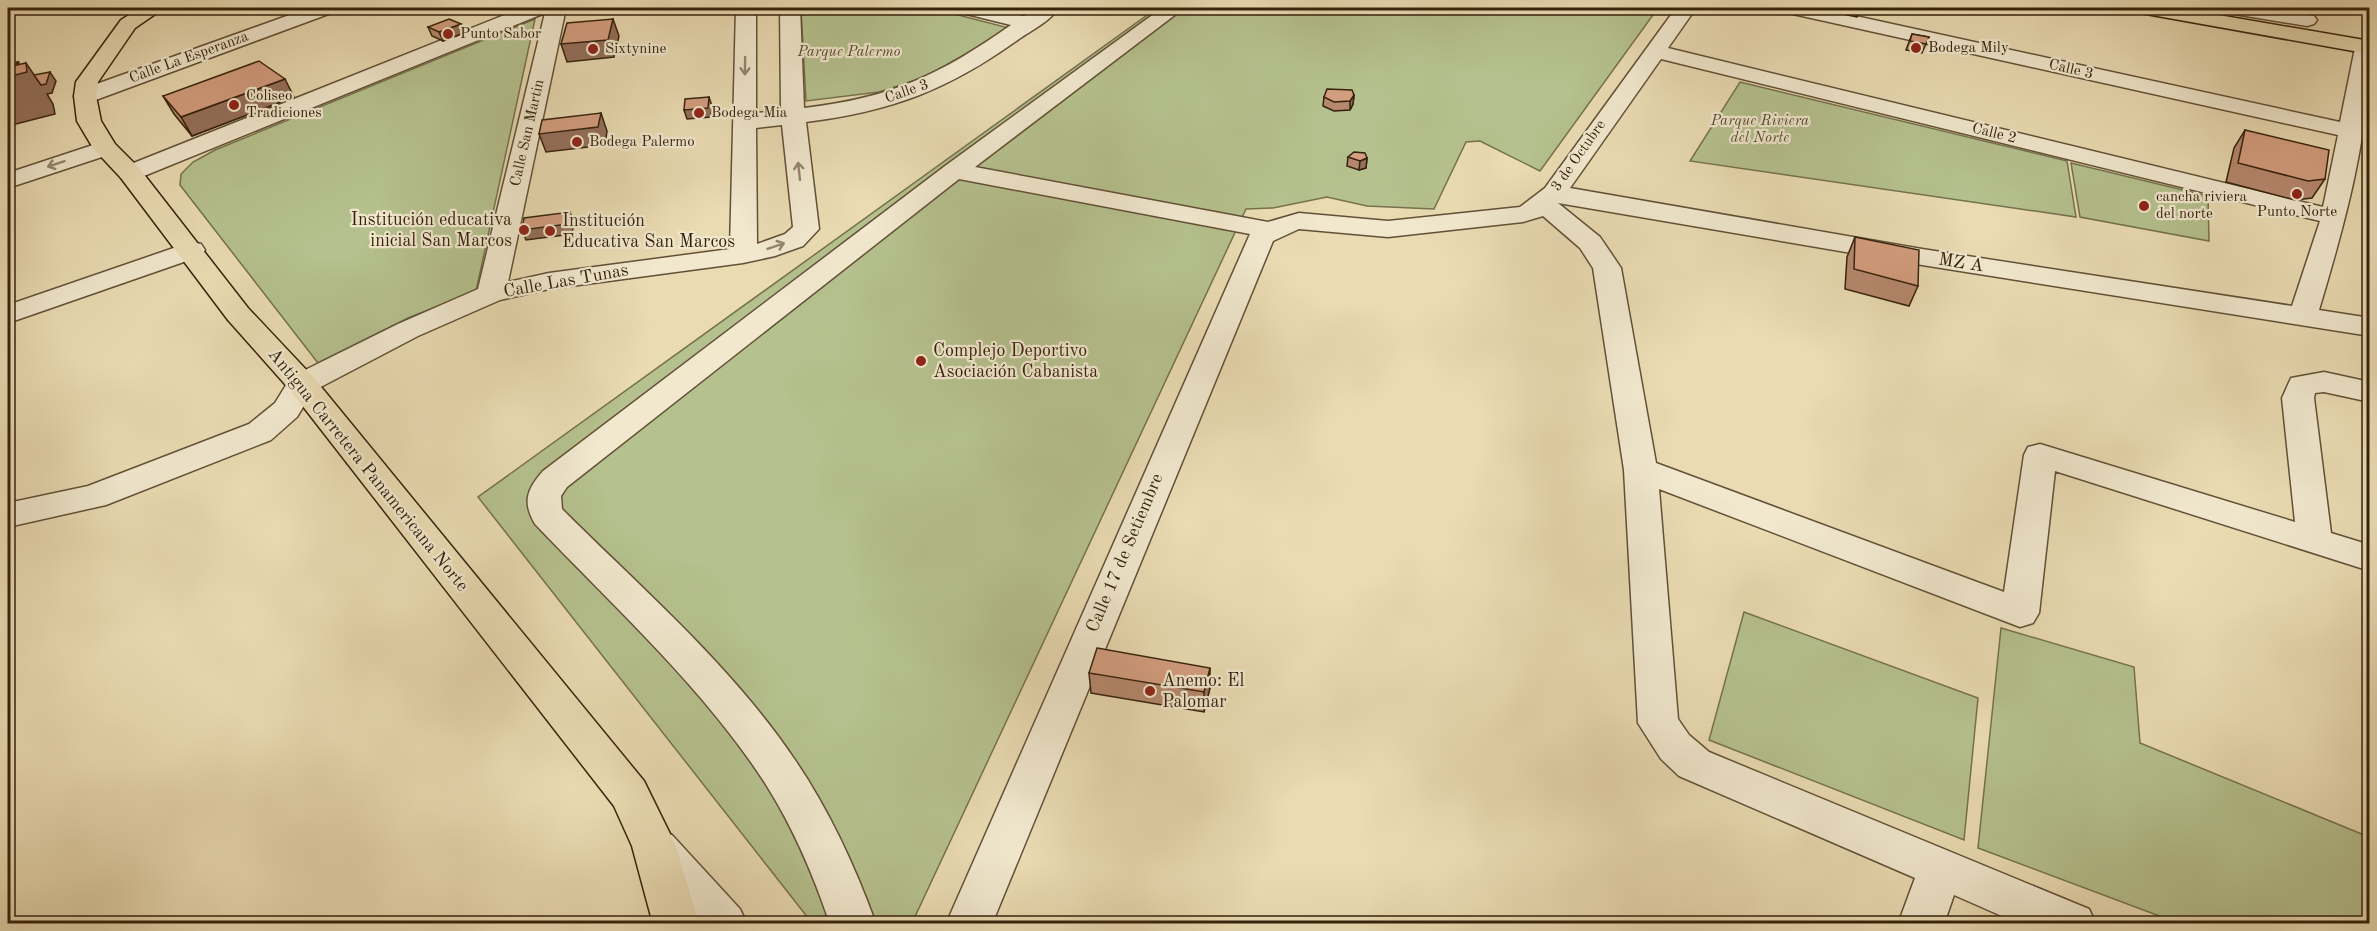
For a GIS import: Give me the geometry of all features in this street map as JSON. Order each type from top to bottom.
[{"type":"main road","points":[[84,96],[87,82],[100,59],[128,24],[154,8]]},
{"type":"main road","points":[[2146,8],[2196,12],[2368,48]]},
{"type":"main road","name":"Antigua Carretera Panamericana Norte","points":[[84,96],[89,121],[105,148],[130,173],[238,314],[302,384],[629,794],[654,846],[676,924]]},
{"type":"street","name":"Calle La Esperanza","points":[[84,96],[320,8]]},
{"type":"street","points":[[130,173],[539,8]]},
{"type":"street","name":"Calle San Martin","points":[[491,294],[556,8]]},
{"type":"street","points":[[742,255],[746,8]]},
{"type":"street","name":"Calle Las Tunas","points":[[302,384],[408,330],[491,294],[549,281],[742,255],[775,248],[794,240],[806,229],[793,115],[790,8]]},
{"type":"street","points":[[965,8],[1027,23]]},
{"type":"street","name":"Calle 3","points":[[744,122],[891,99],[930,85],[963,67],[1049,8]]},
{"type":"street","points":[[853,924],[813,830],[768,754],[720,694],[546,515],[542,504],[544,491],[555,479],[954,171],[1174,8]]},
{"type":"street","name":"3 de Octubre","points":[[1269,230],[1283,224],[1315,220],[1388,229],[1523,214],[1549,199],[1686,8]]},
{"type":"street","name":"Calle 3","points":[[1793,8],[2350,131]]},
{"type":"street","points":[[2234,8],[2300,14],[2329,41]]},
{"type":"street","points":[[2303,316],[2334,217],[2368,48]]},
{"type":"street","name":"Calle 2","points":[[1654,51],[2334,217]]},
{"type":"street","points":[[8,182],[105,148]]},
{"type":"street","points":[[954,171],[1269,230]]},
{"type":"street","points":[[1549,199],[1590,243],[1607,268],[1641,470],[1658,723],[1675,747],[1694,764],[2073,924]]},
{"type":"street","name":"MZ A","points":[[1549,199],[2370,327]]},
{"type":"street","name":"Calle 17 de Setiembre","points":[[969,924],[1252,257],[1261,237],[1269,230]]},
{"type":"street","points":[[8,314],[191,250]]},
{"type":"street","points":[[2315,541],[2298,398],[2302,384],[2324,382],[2370,392]]},
{"type":"street","points":[[8,515],[94,497],[260,432],[286,410],[302,384]]},
{"type":"street","points":[[1641,470],[2020,613],[2040,455],[2370,558]]},
{"type":"street","name":"Antigua Carretera Panamericana Norte","points":[[654,846],[724,924]]},
{"type":"street","points":[[1922,924],[1941,869]]},
{"type":"green space","name":"Parque Palermo","points":[[801,8],[931,8],[1009,28],[938,73],[879,92],[806,101]]},
{"type":"green space","name":"Complejo Deportivo Asociación Cabanista","points":[[1157,8],[1658,8],[1540,171],[1480,141],[1466,142],[1434,209],[1367,206],[1327,197],[1273,208],[1246,209],[912,923],[812,923],[478,497]]},
{"type":"green space","points":[[535,19],[476,291],[408,318],[318,363],[180,185],[181,174],[193,162],[215,150]]},
{"type":"green space","name":"Parque Riviera del Norte","points":[[1740,82],[2067,161],[2076,217],[1690,161]]},
{"type":"green space","name":"cancha riviera del norte","points":[[2071,163],[2208,196],[2209,241],[2080,217]]},
{"type":"green space","points":[[1744,612],[1978,698],[1964,840],[1709,740]]},
{"type":"green space","points":[[2001,628],[2134,667],[2140,743],[2369,837],[2369,923],[2178,923],[1978,848]]},
{"type":"building","points":[[449,19],[461,24],[439,32],[428,27]]},
{"type":"building","points":[[613,19],[608,40],[561,44],[567,23]]},
{"type":"building","points":[[1912,34],[1929,37],[1926,44],[1910,41]]},
{"type":"building","points":[[259,61],[285,79],[181,117],[163,96]]},
{"type":"building","points":[[18,62],[15,65],[8,67],[8,63]]},
{"type":"building","points":[[26,63],[27,72],[8,77],[8,67]]},
{"type":"building","points":[[50,72],[46,84],[41,85],[34,75]]},
{"type":"building","points":[[1327,89],[1352,90],[1354,95],[1350,101],[1334,102],[1324,97]]},
{"type":"building","points":[[709,97],[708,108],[684,110],[685,99]]},
{"type":"building","points":[[601,113],[598,127],[539,134],[542,120]]},
{"type":"building","points":[[2245,130],[2329,150],[2325,179],[2308,181],[2238,163]]},
{"type":"building","points":[[1354,152],[1365,153],[1367,158],[1360,161],[1348,157]]},
{"type":"building","points":[[570,212],[568,224],[522,230],[524,218]]},
{"type":"building","points":[[1855,237],[1919,250],[1918,286],[1854,269]]},
{"type":"building","points":[[1097,648],[1210,668],[1204,692],[1089,673]]},
{"type":"place","name":"Punto Sabor","points":[[448,34]]},
{"type":"place","name":"Bodega Mily","points":[[1916,48]]},
{"type":"place","name":"Sixtynine","points":[[593,49]]},
{"type":"place","name":"Coliseo Tradiciones","points":[[234,105]]},
{"type":"place","name":"Bodega Mia","points":[[699,113]]},
{"type":"place","name":"Bodega Palermo","points":[[577,142]]},
{"type":"place","name":"Punto Norte","points":[[2297,194]]},
{"type":"place","name":"cancha riviera del norte","points":[[2144,206]]},
{"type":"place","name":"Institución educativa inicial San Marcos","points":[[524,230]]},
{"type":"place","name":"Institución Educativa San Marcos","points":[[550,231]]},
{"type":"place","name":"Complejo Deportivo Asociación Cabanista","points":[[921,361]]},
{"type":"place","name":"Anemo: El Palomar","points":[[1150,691]]}]
